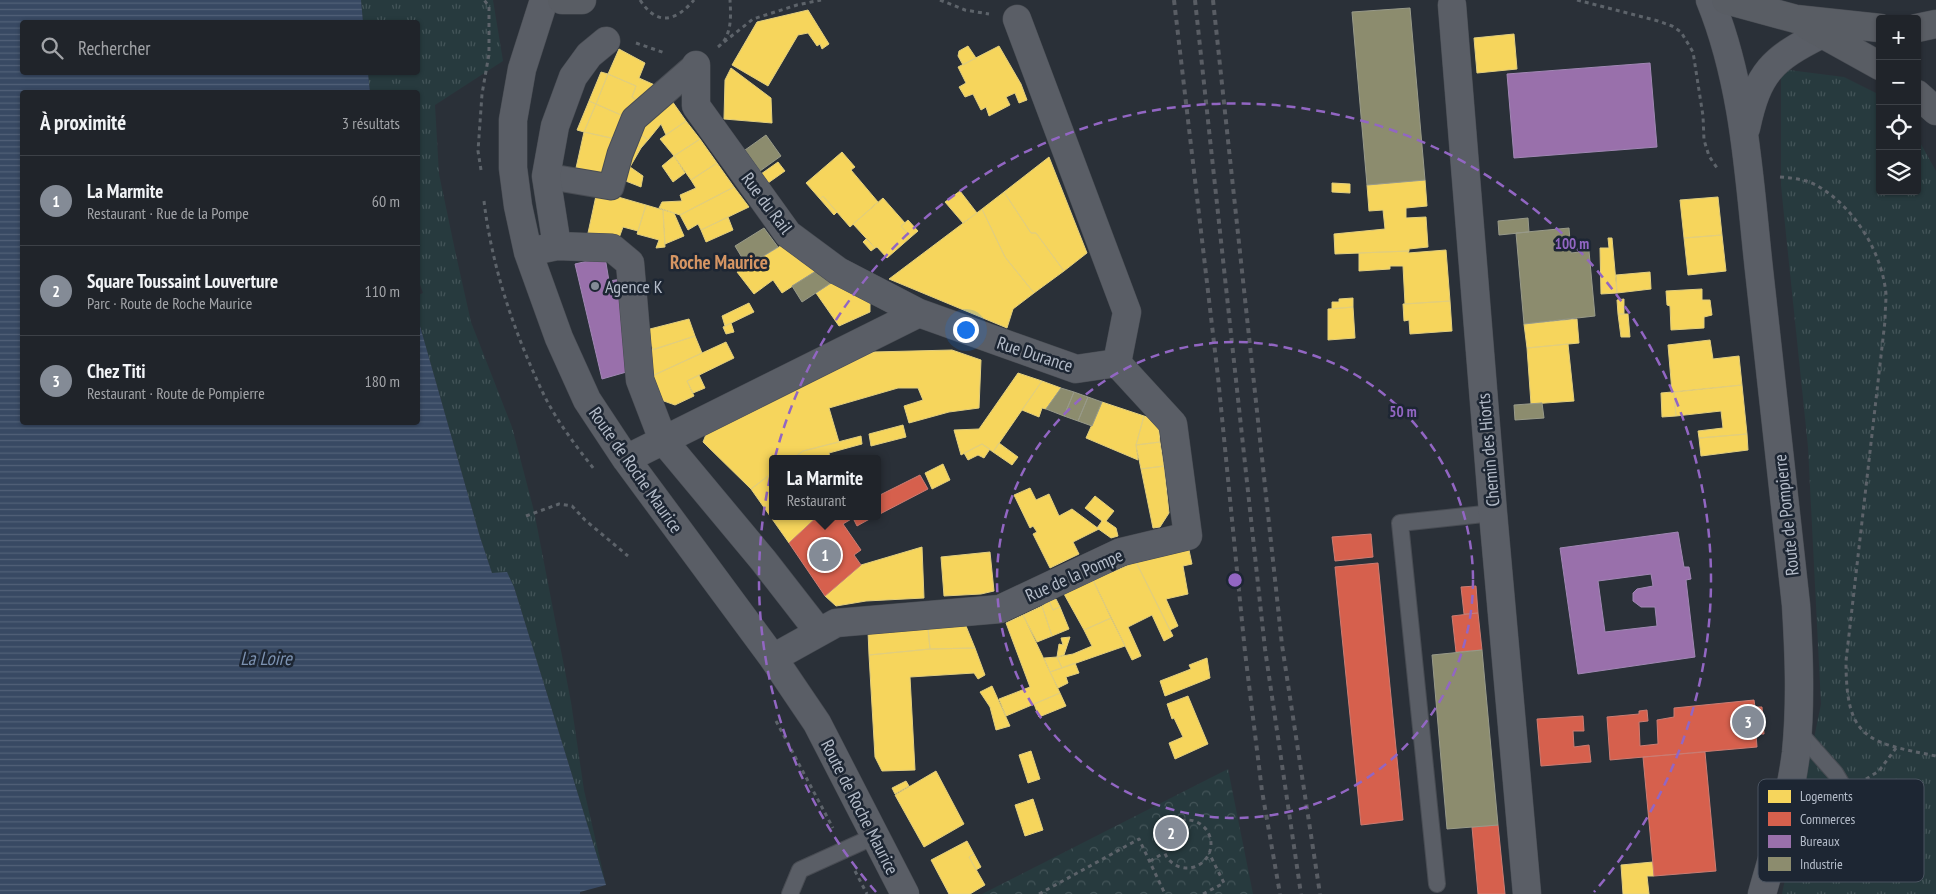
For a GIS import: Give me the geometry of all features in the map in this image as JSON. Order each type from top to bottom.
[{"type":"main road","points":[[562,0],[582,0]]},
{"type":"main road","points":[[1726,0],[1876,27]]},
{"type":"main road","points":[[1780,11],[1876,64]]},
{"type":"main road","points":[[1921,27],[1936,24]]},
{"type":"main road","points":[[1921,97],[1936,110]]},
{"type":"street","name":"Route de Roche Maurice","points":[[544,0],[522,69],[513,120],[513,168],[518,206],[528,252],[559,338],[587,400],[626,459],[773,658],[818,723],[905,894]]},
{"type":"street","name":"Route de Pompierre","points":[[1710,0],[1729,56],[1745,134],[1796,605],[1800,671],[1796,754],[1791,779]]},
{"type":"street","name":"Chemin des Hiorts","points":[[1452,6],[1493,514],[1527,894]]},
{"type":"street","points":[[1017,19],[1127,312],[1116,364]]},
{"type":"street","name":"Route de Pompierre","points":[[1745,134],[1751,101],[1760,80],[1782,57],[1822,34]]},
{"type":"street","points":[[557,246],[546,176],[555,126],[573,77],[589,55],[606,41]]},
{"type":"street","points":[[546,176],[611,187],[620,154],[634,119],[696,65]]},
{"type":"street","name":"Rue du Rail","points":[[696,65],[696,106],[788,234],[838,271],[919,313]]},
{"type":"street","points":[[528,252],[557,246],[612,248],[630,262],[640,380],[663,440],[763,560],[819,632]]},
{"type":"street","points":[[626,459],[919,313]]},
{"type":"street","name":"Rue Durance","points":[[919,313],[1076,369],[1116,364]]},
{"type":"street","name":"Rue de la Pompe","points":[[773,658],[836,623],[1000,609],[1121,552],[1188,536],[1173,424],[1116,364]]},
{"type":"lane","points":[[1437,884],[1400,523],[1493,514]]},
{"type":"lane","points":[[1797,730],[1839,779]]},
{"type":"lane","points":[[790,894],[800,870],[875,836]]},
{"type":"path","points":[[640,0],[652,15],[664,18],[681,12],[694,0]]},
{"type":"path","points":[[730,0],[731,21]]},
{"type":"path","points":[[724,42],[753,19],[796,5],[820,0]]},
{"type":"path","points":[[940,0],[965,10],[1017,19]]},
{"type":"path","points":[[1577,0],[1658,21],[1672,26],[1681,32],[1692,52],[1703,116],[1704,140],[1708,156],[1717,169],[1729,175],[1792,178],[1820,187],[1835,198],[1859,224],[1867,238],[1879,264],[1886,293],[1885,321],[1847,651],[1846,685],[1848,703],[1853,716],[1862,730],[1874,740],[1896,748],[1936,756]]},
{"type":"path","points":[[606,41],[626,40],[696,65]]},
{"type":"path","points":[[526,516],[559,504],[572,506],[585,520],[628,556]]},
{"type":"path","points":[[1866,779],[1879,771],[1896,748]]},
{"type":"path","points":[[1186,820],[1200,825],[1206,830],[1210,845],[1209,853],[1199,865],[1191,868],[1175,866],[1164,853],[1163,846],[1166,831],[1171,826],[1186,820]]},
{"type":"path","points":[[1039,894],[1139,840],[1165,894]]},
{"type":"path","points":[[1150,861],[1164,853]]},
{"type":"path","points":[[1203,894],[1224,883],[1209,853]]},
{"type":"green space","points":[[361,0],[493,0],[503,61],[435,105],[439,174],[471,322],[512,427],[534,511],[571,702],[584,790],[606,885],[514,587],[492,573],[480,537],[420,326],[420,294],[423,293],[420,285],[420,90],[370,90],[368,75],[420,75],[420,20],[363,20]]},
{"type":"green space","points":[[1781,69],[1844,77],[1876,93],[1876,195],[1921,195],[1921,144],[1936,171],[1936,894],[1782,894],[1784,882],[1924,882],[1924,779],[1806,779],[1821,704],[1808,447],[1781,186]]},
{"type":"green space","points":[[1228,769],[1253,894],[982,894],[1220,773]]},
{"type":"water","name":"La Loire","points":[[0,0],[361,0],[363,20],[20,20],[20,75],[368,75],[370,90],[20,90],[20,425],[420,425],[420,326],[480,537],[492,573],[507,572],[514,587],[606,885],[580,892],[580,894],[0,894]]},
{"type":"building: Logements","points":[[808,10],[829,44],[822,49],[820,44],[817,46],[808,33],[798,35],[768,86],[732,65],[757,22]]},
{"type":"building: Logements","points":[[1514,34],[1517,69],[1477,73],[1474,38]]},
{"type":"building: Logements","points":[[968,46],[976,58],[963,65],[958,56],[959,51]]},
{"type":"building: Logements","points":[[999,46],[1021,84],[1027,100],[1019,103],[1015,93],[1006,97],[1010,105],[989,116],[986,107],[981,110],[973,94],[965,97],[959,87],[966,83],[958,67]]},
{"type":"building: Logements","points":[[619,49],[645,63],[639,78],[657,86],[641,103],[632,97],[636,86],[608,74]]},
{"type":"building: Logements","points":[[731,68],[771,98],[772,123],[724,119],[725,80]]},
{"type":"building: Logements","points":[[601,72],[608,74],[596,104],[589,101]]},
{"type":"building: Logements","points":[[608,74],[636,86],[632,97],[641,103],[630,119],[596,104]]},
{"type":"building: Logements","points":[[589,101],[596,104],[584,132],[577,130]]},
{"type":"building: Logements","points":[[672,101],[686,121],[666,135],[661,124],[648,140],[634,129]]},
{"type":"building: Logements","points":[[596,104],[630,119],[620,140],[584,132]]},
{"type":"building: Logements","points":[[686,121],[700,139],[674,156],[660,139]]},
{"type":"building: Logements","points":[[634,129],[648,140],[641,148],[630,141]]},
{"type":"building: Logements","points":[[584,132],[620,140],[607,175],[576,168]]},
{"type":"building: Logements","points":[[700,139],[717,163],[691,180],[674,156]]},
{"type":"building: Logements","points":[[630,141],[641,148],[630,167],[623,162]]},
{"type":"building: Logements","points":[[842,152],[855,167],[851,170],[878,202],[850,227],[823,196],[820,199],[806,183]]},
{"type":"building: Logements","points":[[674,156],[685,173],[673,182],[662,166]]},
{"type":"building: Logements","points":[[1049,157],[1087,253],[1064,271],[1036,233],[1031,233],[1004,192]]},
{"type":"building: Logements","points":[[623,162],[643,176],[641,187],[618,178]]},
{"type":"building: Logements","points":[[778,162],[785,171],[768,183],[761,174]]},
{"type":"building: Logements","points":[[717,163],[734,187],[680,215],[659,208],[662,202],[682,201],[680,195],[696,188],[691,180]]},
{"type":"building: Logements","points":[[1425,180],[1427,206],[1406,208],[1406,218],[1426,217],[1428,247],[1409,249],[1409,251],[1335,254],[1334,234],[1385,229],[1383,210],[1369,211],[1367,185]]},
{"type":"building: Logements","points":[[1332,183],[1350,184],[1350,193],[1332,192]]},
{"type":"building: Logements","points":[[734,187],[749,207],[701,230],[698,224],[688,230],[680,215]]},
{"type":"building: Logements","points":[[597,191],[646,205],[638,231],[623,227],[619,238],[588,233]]},
{"type":"building: Logements","points":[[960,191],[977,213],[963,223],[945,202]]},
{"type":"building: Logements","points":[[1004,192],[1031,233],[1036,233],[1064,271],[1034,293],[1005,257],[982,209]]},
{"type":"building: Logements","points":[[823,196],[837,212],[834,215],[820,199]]},
{"type":"building: Logements","points":[[1718,197],[1722,235],[1684,238],[1680,200]]},
{"type":"building: Logements","points":[[883,198],[905,223],[901,226],[911,237],[887,258],[853,224]]},
{"type":"building: Logements","points":[[646,205],[663,210],[665,247],[656,248],[659,240],[637,234]]},
{"type":"building: Logements","points":[[982,209],[1005,257],[1034,293],[1013,309],[1007,328],[889,279]]},
{"type":"building: Logements","points":[[663,210],[674,213],[684,236],[665,244]]},
{"type":"building: Logements","points":[[728,217],[733,230],[706,242],[701,230]]},
{"type":"building: Logements","points":[[908,220],[918,231],[911,237],[901,226]]},
{"type":"building: Logements","points":[[1722,235],[1726,271],[1688,275],[1684,238]]},
{"type":"building: Logements","points":[[1608,238],[1612,238],[1617,293],[1601,294],[1600,248],[1609,248]]},
{"type":"building: Logements","points":[[866,239],[875,248],[871,251],[863,242]]},
{"type":"building: Logements","points":[[784,244],[800,261],[816,271],[782,293],[773,280],[754,294],[737,272]]},
{"type":"building: Logements","points":[[1446,250],[1450,301],[1405,304],[1403,266],[1390,266],[1390,269],[1359,271],[1359,253],[1409,251],[1408,253]]},
{"type":"building: Logements","points":[[1650,272],[1651,289],[1617,293],[1616,275]]},
{"type":"building: Logements","points":[[834,281],[870,303],[870,312],[839,326],[816,293]]},
{"type":"building: Logements","points":[[1702,289],[1702,300],[1710,300],[1712,315],[1704,317],[1704,328],[1671,330],[1670,306],[1667,305],[1666,291]]},
{"type":"building: Logements","points":[[1353,298],[1353,307],[1332,309],[1332,302],[1339,302],[1339,299]]},
{"type":"building: Logements","points":[[1624,299],[1624,314],[1618,314],[1617,300]]},
{"type":"building: Logements","points":[[1450,301],[1452,331],[1410,334],[1409,320],[1404,321],[1403,304]]},
{"type":"building: Logements","points":[[749,303],[754,312],[725,326],[722,316]]},
{"type":"building: Logements","points":[[1353,307],[1355,338],[1328,340],[1328,309]]},
{"type":"building: Logements","points":[[1618,314],[1628,314],[1630,337],[1621,337]]},
{"type":"building: Logements","points":[[689,319],[695,336],[653,350],[646,330]]},
{"type":"building: Logements","points":[[1577,319],[1579,343],[1527,348],[1524,324]]},
{"type":"building: Logements","points":[[731,323],[734,332],[726,334],[723,327]]},
{"type":"building: Logements","points":[[695,336],[702,353],[652,376],[648,351]]},
{"type":"building: Logements","points":[[1710,340],[1713,359],[1739,356],[1742,385],[1672,392],[1668,345]]},
{"type":"building: Logements","points":[[726,342],[734,358],[687,381],[694,396],[675,405],[661,400],[652,376]]},
{"type":"building: Logements","points":[[1568,344],[1574,401],[1531,404],[1527,348]]},
{"type":"building: Logements","points":[[952,350],[981,360],[979,408],[949,412],[909,423],[904,406],[923,400],[918,388],[898,388],[829,408],[839,442],[803,451],[798,455],[769,455],[769,475],[751,489],[703,442],[707,432],[873,352]]},
{"type":"building: Logements","points":[[1018,373],[1042,381],[993,452],[982,444],[961,455],[954,430],[979,429]]},
{"type":"building: Logements","points":[[699,375],[705,388],[693,393],[687,381]]},
{"type":"building: Logements","points":[[1042,381],[1061,388],[1046,409],[1042,408],[1039,417],[1022,410]]},
{"type":"building: Logements","points":[[1742,385],[1747,434],[1699,438],[1698,431],[1723,428],[1721,411],[1676,416],[1674,392]]},
{"type":"building: Logements","points":[[1674,392],[1676,416],[1662,417],[1661,393]]},
{"type":"building: Logements","points":[[1102,402],[1144,416],[1136,445],[1138,460],[1086,438]]},
{"type":"building: Logements","points":[[1144,416],[1158,421],[1160,442],[1136,445]]},
{"type":"building: Logements","points":[[903,425],[906,437],[871,446],[869,434]]},
{"type":"building: Logements","points":[[1747,434],[1748,450],[1701,456],[1699,438]]},
{"type":"building: Logements","points":[[861,436],[862,444],[829,453],[829,455],[798,455],[803,451]]},
{"type":"building: Logements","points":[[1160,442],[1164,466],[1141,469],[1136,445]]},
{"type":"building: Logements","points":[[999,443],[1018,457],[1012,465],[993,452]]},
{"type":"building: Logements","points":[[982,444],[990,449],[984,458],[978,455],[968,460],[964,453]]},
{"type":"building: Logements","points":[[943,464],[950,480],[932,489],[925,473]]},
{"type":"building: Logements","points":[[1164,466],[1169,513],[1160,527],[1153,528],[1141,469]]},
{"type":"building: Logements","points":[[769,475],[769,515],[751,489]]},
{"type":"building: Logements","points":[[1030,488],[1036,500],[1049,494],[1059,516],[1072,509],[1099,529],[1073,542],[1079,554],[1050,568],[1033,534],[1037,532],[1033,526],[1030,528],[1014,495]]},
{"type":"building: Logements","points":[[1095,496],[1114,511],[1106,521],[1116,528],[1118,536],[1111,538],[1097,528],[1102,521],[1085,508]]},
{"type":"building: Logements","points":[[773,520],[814,520],[789,543]]},
{"type":"building: Logements","points":[[922,547],[924,598],[866,601],[836,606],[825,596],[861,565]]},
{"type":"building: Logements","points":[[1189,550],[1192,564],[1183,566],[1188,594],[1166,599],[1178,626],[1170,630],[1136,562]]},
{"type":"building: Logements","points":[[990,552],[994,591],[981,594],[944,596],[941,557]]},
{"type":"building: Logements","points":[[1136,562],[1173,636],[1164,641],[1152,615],[1128,627],[1141,656],[1132,660],[1093,580]]},
{"type":"building: Logements","points":[[1093,580],[1111,618],[1084,630],[1064,594]]},
{"type":"building: Logements","points":[[1056,599],[1060,607],[1053,610],[1049,601]]},
{"type":"building: Logements","points":[[1049,601],[1053,610],[1060,607],[1069,629],[1052,636],[1042,606]]},
{"type":"building: Logements","points":[[1042,606],[1052,636],[1037,642],[1023,615]]},
{"type":"building: Logements","points":[[1023,615],[1060,693],[1006,716],[999,699],[1030,687],[1006,623]]},
{"type":"building: Logements","points":[[1111,618],[1125,646],[1062,668],[1057,657],[1073,654],[1092,646],[1084,630]]},
{"type":"building: Logements","points":[[966,626],[975,648],[930,649],[928,628]]},
{"type":"building: Logements","points":[[928,628],[930,649],[869,655],[868,631]]},
{"type":"building: Logements","points":[[1070,637],[1064,655],[1057,657],[1059,644],[1063,645],[1061,638]]},
{"type":"building: Logements","points":[[975,648],[985,675],[978,679],[974,673],[910,677],[915,770],[882,771],[875,757],[869,655],[930,649]]},
{"type":"building: Logements","points":[[1057,657],[1062,668],[1050,672],[1044,658]]},
{"type":"building: Logements","points":[[1207,658],[1210,678],[1165,696],[1160,681],[1191,669],[1189,665]]},
{"type":"building: Logements","points":[[1075,663],[1079,673],[1066,677],[1068,683],[1058,688],[1050,672]]},
{"type":"building: Logements","points":[[992,686],[1010,726],[996,730],[990,707],[980,692]]},
{"type":"building: Logements","points":[[1060,693],[1066,706],[1039,717],[1034,704]]},
{"type":"building: Logements","points":[[1188,696],[1208,744],[1175,759],[1169,743],[1183,737],[1174,718],[1172,719],[1167,704]]},
{"type":"building: Logements","points":[[1031,751],[1040,779],[1028,783],[1019,755]]},
{"type":"building: Logements","points":[[936,771],[964,824],[924,847],[895,795]]},
{"type":"building: Logements","points":[[906,781],[909,786],[895,794],[892,788]]},
{"type":"building: Logements","points":[[1033,799],[1043,830],[1025,836],[1015,805]]},
{"type":"building: Logements","points":[[967,841],[974,854],[969,857],[985,885],[970,894],[949,894],[931,860]]},
{"type":"building: Logements","points":[[974,854],[981,867],[976,870],[969,857]]},
{"type":"building: Logements","points":[[1653,862],[1654,876],[1647,876],[1649,894],[1623,894],[1621,865]]},
{"type":"building: Commerces","points":[[920,475],[928,489],[881,513],[881,494]]},
{"type":"building: Commerces","points":[[814,520],[850,520],[843,524],[861,550],[854,555],[861,565],[825,596],[789,543]]},
{"type":"building: Commerces","points":[[854,520],[868,520],[857,526]]},
{"type":"building: Commerces","points":[[1371,534],[1373,557],[1335,561],[1332,537]]},
{"type":"building: Commerces","points":[[1378,563],[1403,820],[1361,825],[1335,567]]},
{"type":"building: Commerces","points":[[1476,586],[1478,613],[1464,614],[1461,587]]},
{"type":"building: Commerces","points":[[1478,613],[1482,650],[1456,652],[1452,616]]},
{"type":"building: Commerces","points":[[1754,700],[1755,707],[1762,707],[1764,734],[1756,734],[1757,747],[1610,760],[1607,717],[1639,714],[1639,711],[1647,710],[1648,721],[1639,722],[1640,746],[1658,744],[1657,720],[1674,717],[1674,708]]},
{"type":"building: Commerces","points":[[1583,716],[1584,731],[1573,731],[1574,747],[1589,745],[1591,762],[1541,766],[1537,719]]},
{"type":"building: Commerces","points":[[1705,752],[1716,871],[1654,876],[1643,757]]},
{"type":"building: Commerces","points":[[1498,825],[1505,894],[1478,894],[1472,827]]},
{"type":"building: Bureaux","points":[[1650,63],[1657,147],[1514,158],[1507,74]]},
{"type":"building: Bureaux","points":[[605,257],[609,281],[622,279],[628,341],[623,343],[630,371],[602,379],[575,264]]},
{"type":"building: Bureaux","points":[[1678,532],[1684,567],[1689,567],[1691,579],[1686,580],[1695,657],[1578,674],[1560,548]],"holes":[[[1651,574],[1653,586],[1637,589],[1633,593],[1633,601],[1641,607],[1655,607],[1657,626],[1605,632],[1598,581]]]},
{"type":"building: Industrie","points":[[1410,8],[1425,180],[1367,185],[1352,12]]},
{"type":"building: Industrie","points":[[766,135],[781,156],[760,171],[745,150]]},
{"type":"building: Industrie","points":[[1528,218],[1529,232],[1499,235],[1498,221]]},
{"type":"building: Industrie","points":[[764,228],[778,247],[747,266],[735,246]]},
{"type":"building: Industrie","points":[[1569,228],[1571,253],[1589,251],[1595,316],[1524,324],[1516,233]]},
{"type":"building: Industrie","points":[[816,271],[834,281],[802,302],[792,286]]},
{"type":"building: Industrie","points":[[1061,388],[1074,392],[1064,416],[1046,409]]},
{"type":"building: Industrie","points":[[1074,392],[1088,397],[1078,421],[1064,416]]},
{"type":"building: Industrie","points":[[1088,397],[1102,402],[1092,426],[1078,421]]},
{"type":"building: Industrie","points":[[1542,403],[1544,418],[1515,420],[1514,405]]},
{"type":"building: Industrie","points":[[1482,650],[1498,825],[1447,829],[1432,655]]},
{"type":"railway","points":[[1174,0],[1218,377],[1245,652],[1262,791],[1280,894]]},
{"type":"railway","points":[[1195,0],[1265,649],[1301,894]]},
{"type":"railway","points":[[1213,0],[1282,645],[1320,894]]},
{"type":"place","name":"Agence K","points":[[595,286]]},
{"type":"place","name":"La Marmite","points":[[825,555]]},
{"type":"place","name":"Chez Titi","points":[[1748,722]]},
{"type":"place","name":"Square Toussaint Louverture","points":[[1171,833]]},
{"type":"district","name":"Roche Maurice","points":[[719,262]]}]
